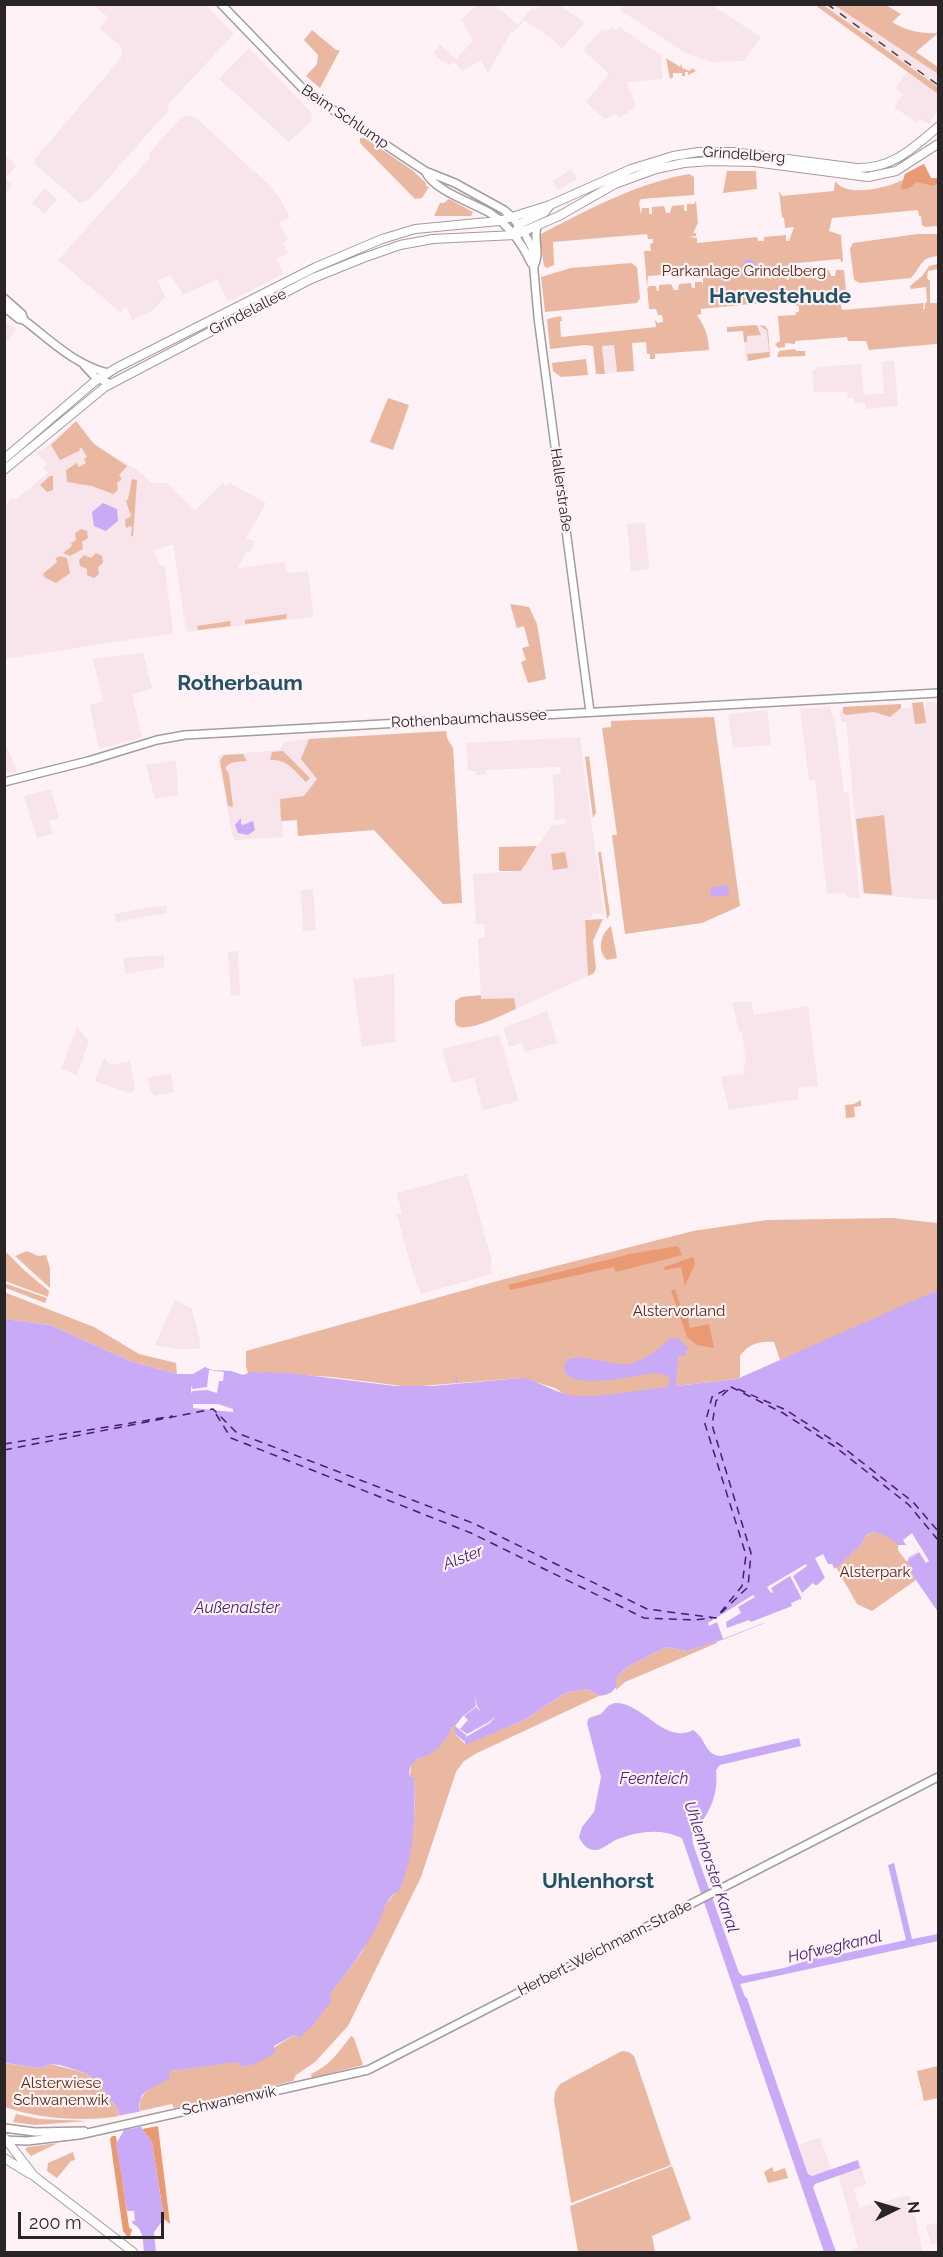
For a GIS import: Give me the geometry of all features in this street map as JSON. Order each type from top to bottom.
[{"type":"main road","name":"Beim Schlump","points":[[221,4],[306,92],[425,171],[496,206],[512,217],[521,228]]},
{"type":"main road","name":"Grindelberg","points":[[512,217],[550,205],[631,169],[691,152],[741,152],[852,168],[877,167],[900,157],[939,127]]},
{"type":"main road","name":"Grindelberg","points":[[521,228],[537,227],[615,184],[676,164],[743,161],[868,177],[896,171],[939,144]]},
{"type":"main road","name":"Beim Schlump","points":[[425,171],[428,177],[441,187],[487,212],[515,235]]},
{"type":"main road","points":[[521,228],[545,212],[550,205]]},
{"type":"main road","name":"Grindelallee","points":[[4,459],[98,379],[316,267],[382,238],[415,229],[499,221],[512,217]]},
{"type":"main road","points":[[533,268],[538,259],[535,241],[537,227]]},
{"type":"main road","name":"Grindelallee","points":[[4,470],[111,384],[293,288],[347,263],[400,245],[433,239],[515,235],[521,228]]},
{"type":"main road","name":"Hallerstraße","points":[[521,228],[531,248],[540,338],[590,712]]},
{"type":"main road","name":"Hallerstraße","points":[[515,235],[533,268]]},
{"type":"main road","points":[[4,298],[22,314],[24,320]]},
{"type":"main road","points":[[4,307],[84,365],[98,379],[111,384]]},
{"type":"main road","points":[[84,365],[108,373]]},
{"type":"main road","name":"Rothenbaumchaussee","points":[[4,782],[177,736],[939,693]]},
{"type":"main road","name":"Herbert-Weichmann-Straße","points":[[368,2070],[939,1777]]},
{"type":"main road","name":"Schwanenwik","points":[[5,2139],[36,2140],[90,2132],[368,2070]]},
{"type":"main road","name":"Schwanenwik","points":[[4,2128],[35,2132],[68,2130],[90,2132]]},
{"type":"main road","points":[[5,2139],[34,2176]]},
{"type":"main road","points":[[4,2158],[34,2176],[133,2253]]},
{"type":"shaded area","points":[[625,4],[712,5],[761,37],[744,61],[712,62],[687,54],[620,10]]},
{"type":"shaded area","points":[[93,5],[206,5],[234,34],[169,103],[167,112],[89,200],[80,203],[35,164],[35,159],[121,58],[120,45],[100,29],[108,17]]},
{"type":"shaded area","points":[[476,5],[495,5],[518,25],[532,8],[534,10],[540,5],[559,5],[584,24],[562,49],[550,37],[524,20],[513,33],[511,32],[488,73],[481,60],[462,71],[454,62],[448,66],[433,53],[440,45],[456,59],[473,41],[462,20]]},
{"type":"shaded area","points":[[823,5],[834,5],[938,74],[938,87]]},
{"type":"shaded area","points":[[611,27],[616,31],[619,27],[661,55],[662,79],[627,82],[636,107],[619,118],[615,114],[605,119],[586,102],[609,74],[583,50],[602,30],[608,30]]},
{"type":"shaded area","points":[[249,48],[311,112],[312,120],[289,142],[219,79]]},
{"type":"shaded area","points":[[907,72],[938,94],[938,110],[929,124],[920,119],[917,123],[894,107],[903,94],[896,88]]},
{"type":"shaded area","points":[[187,115],[196,118],[267,183],[280,199],[290,217],[279,223],[288,240],[283,243],[288,253],[277,259],[283,274],[228,302],[217,279],[183,295],[170,276],[166,276],[158,281],[165,297],[152,311],[132,320],[126,306],[120,312],[58,260],[150,158],[149,153],[182,117]]},
{"type":"shaded area","points":[[5,156],[14,162],[15,167],[5,179]]},
{"type":"shaded area","points":[[572,169],[577,179],[558,190],[553,181]]},
{"type":"shaded area","points":[[5,179],[12,185],[5,194]]},
{"type":"shaded area","points":[[45,188],[57,199],[45,214],[32,203]]},
{"type":"shaded area","points":[[4,322],[17,329],[5,343],[4,343]]},
{"type":"shaded area","points":[[758,325],[767,331],[769,352],[747,354],[748,361],[746,361],[744,342],[747,342],[747,336],[761,333]]},
{"type":"shaded area","points":[[614,344],[617,372],[605,374],[602,346]]},
{"type":"shaded area","points":[[894,361],[898,406],[866,409],[865,402],[855,403],[854,398],[848,398],[847,392],[814,392],[812,372],[817,367],[861,364],[864,395],[884,393],[882,362]]},
{"type":"shaded area","points":[[68,428],[137,470],[152,483],[167,483],[195,511],[223,483],[226,486],[229,483],[266,503],[246,538],[255,542],[249,553],[246,552],[238,568],[285,562],[287,573],[308,571],[313,614],[311,617],[189,632],[186,630],[173,544],[154,551],[159,564],[165,567],[173,633],[5,659],[4,508],[10,499],[16,499],[48,473],[43,467],[47,464],[37,453]]},
{"type":"shaded area","points":[[645,523],[649,569],[631,571],[627,524]]},
{"type":"shaded area","points":[[143,653],[152,688],[132,695],[142,737],[99,749],[90,705],[103,701],[93,659]]},
{"type":"shaded area","points":[[926,702],[938,702],[938,900],[862,894],[846,722],[841,722],[839,710],[926,708]]},
{"type":"shaded area","points":[[830,707],[834,715],[844,792],[848,792],[859,898],[846,897],[845,893],[827,894],[815,780],[809,780],[800,709]]},
{"type":"shaded area","points":[[767,710],[771,745],[733,748],[728,714]]},
{"type":"shaded area","points":[[446,731],[453,748],[462,903],[443,904],[374,830],[298,836],[296,820],[282,822],[283,837],[235,840],[233,837],[218,757],[220,755],[280,750],[284,742],[309,739]]},
{"type":"shaded area","points":[[582,737],[580,739],[604,915],[593,913],[591,918],[585,919],[588,976],[516,1009],[514,998],[481,999],[478,938],[485,938],[484,924],[476,924],[473,874],[521,871],[552,825],[565,824],[565,819],[555,820],[553,775],[561,774],[560,767],[486,770],[486,775],[476,775],[475,771],[468,771],[466,743]]},
{"type":"shaded area","points":[[4,739],[17,772],[4,774]]},
{"type":"shaded area","points":[[176,760],[178,795],[155,799],[146,765]]},
{"type":"shaded area","points":[[51,789],[59,818],[49,821],[53,834],[37,838],[24,796]]},
{"type":"shaded area","points":[[313,889],[316,930],[303,931],[301,890]]},
{"type":"shaded area","points":[[167,906],[167,913],[116,922],[115,914]]},
{"type":"shaded area","points":[[238,951],[240,995],[231,996],[228,952]]},
{"type":"shaded area","points":[[164,955],[164,967],[126,974],[123,960],[125,958]]},
{"type":"shaded area","points":[[394,974],[395,1042],[362,1047],[353,979]]},
{"type":"shaded area","points":[[751,1001],[754,1015],[808,1006],[818,1086],[798,1088],[799,1099],[729,1110],[721,1077],[745,1073],[743,1064],[746,1063],[742,1033],[739,1031],[732,1003]]},
{"type":"shaded area","points":[[547,1011],[557,1043],[525,1052],[522,1043],[509,1047],[503,1028]]},
{"type":"shaded area","points":[[77,1027],[89,1041],[77,1075],[61,1069]]},
{"type":"shaded area","points":[[499,1035],[519,1101],[483,1110],[474,1078],[452,1083],[442,1049]]},
{"type":"shaded area","points":[[104,1058],[110,1065],[130,1061],[135,1088],[133,1092],[129,1093],[95,1081]]},
{"type":"shaded area","points":[[171,1073],[174,1092],[155,1096],[151,1093],[147,1078]]},
{"type":"shaded area","points":[[467,1174],[492,1260],[490,1266],[492,1274],[421,1294],[397,1215],[402,1213],[397,1193]]},
{"type":"shaded area","points":[[175,1300],[192,1309],[201,1345],[199,1349],[176,1349],[155,1345]]},
{"type":"shaded area","points":[[820,2137],[832,2171],[810,2178],[799,2145]]},
{"type":"shaded area","points":[[861,2165],[866,2185],[854,2188],[859,2208],[910,2195],[923,2252],[847,2252],[858,2248],[838,2173]]},
{"type":"shaded area","points":[[938,2222],[938,2243],[931,2244],[926,2226]]},
{"type":"green space","points":[[815,5],[823,5],[938,87],[938,94]]},
{"type":"green space","points":[[834,5],[886,5],[901,14],[892,22],[897,25],[914,31],[938,33],[916,52],[938,67],[938,74]]},
{"type":"green space","points":[[312,30],[336,50],[340,50],[320,88],[306,76],[317,64],[318,55],[304,40]]},
{"type":"green space","points":[[666,58],[680,67],[682,64],[682,68],[690,71],[692,68],[696,71],[688,75],[688,72],[685,72],[685,76],[682,76],[682,73],[673,73],[670,79]]},
{"type":"green space","points":[[360,138],[365,138],[412,170],[426,183],[429,187],[422,198],[415,199],[360,143]]},
{"type":"green space","name":"Parkanlage Grindelberg","points":[[924,164],[931,178],[938,178],[938,226],[925,227],[922,225],[918,210],[832,218],[829,231],[841,235],[843,262],[840,259],[788,264],[788,267],[783,269],[787,280],[789,280],[789,274],[794,274],[797,279],[800,279],[801,273],[811,272],[814,278],[817,277],[819,271],[829,270],[831,276],[835,276],[836,270],[844,270],[846,291],[838,295],[842,310],[924,303],[923,309],[925,309],[926,287],[911,289],[910,286],[922,276],[929,266],[938,264],[938,269],[928,271],[927,278],[930,281],[930,303],[938,303],[938,343],[936,344],[869,350],[866,341],[848,341],[847,337],[795,341],[795,344],[785,343],[785,347],[778,348],[775,344],[780,341],[778,316],[796,315],[796,312],[799,312],[799,306],[794,305],[791,300],[701,309],[701,314],[697,315],[705,330],[709,350],[655,354],[655,359],[650,359],[646,342],[632,343],[634,371],[617,372],[614,345],[602,346],[605,374],[596,374],[593,346],[550,349],[547,319],[561,316],[561,337],[656,327],[655,320],[658,323],[663,322],[662,315],[658,315],[656,309],[649,309],[647,289],[649,286],[656,286],[659,291],[659,285],[671,284],[674,290],[678,290],[679,284],[691,283],[692,288],[695,288],[695,282],[702,282],[703,287],[701,272],[648,276],[647,287],[644,251],[651,251],[650,244],[653,243],[653,239],[648,239],[647,234],[553,242],[554,265],[547,268],[544,266],[539,235],[593,207],[649,184],[689,174],[694,177],[694,195],[641,199],[639,203],[641,215],[642,208],[649,208],[649,214],[652,214],[652,207],[664,206],[666,213],[670,213],[672,206],[684,205],[684,211],[687,211],[687,204],[694,204],[696,201],[698,223],[693,233],[696,233],[696,236],[689,237],[697,238],[697,243],[757,237],[758,241],[764,241],[764,237],[786,235],[786,241],[789,241],[794,227],[785,228],[779,191],[782,196],[834,191],[835,181],[841,187],[849,189],[873,189],[903,180],[905,174]]},
{"type":"green space","points":[[924,164],[931,178],[938,178],[938,183],[933,186],[917,182],[907,189],[901,189],[905,174]]},
{"type":"green space","points":[[727,171],[756,171],[757,189],[723,193]]},
{"type":"green space","points":[[449,199],[473,212],[471,216],[434,216],[440,203]]},
{"type":"green space","points":[[917,234],[938,234],[938,256],[924,260],[911,278],[860,283],[854,280],[850,249],[853,243]]},
{"type":"green space","points":[[631,263],[637,267],[640,298],[637,303],[545,312],[541,277],[571,268]]},
{"type":"green space","name":"Parkanlage Grindelberg","points":[[757,325],[761,335],[747,336],[747,342],[744,342],[743,331],[727,332],[727,327]]},
{"type":"green space","points":[[759,325],[765,326],[768,330],[770,357],[748,361],[747,354],[769,352],[767,331]]},
{"type":"green space","points":[[795,349],[805,351],[805,356],[777,357],[779,351]]},
{"type":"green space","points":[[586,359],[588,375],[561,377],[553,371],[552,363]]},
{"type":"green space","points":[[388,398],[409,405],[393,450],[370,442]]},
{"type":"green space","points":[[76,421],[94,444],[127,466],[119,475],[122,479],[117,483],[118,490],[113,494],[92,486],[67,482],[66,470],[77,463],[79,467],[86,463],[84,459],[87,457],[81,447],[79,451],[60,460],[51,445]]},
{"type":"green space","points":[[53,476],[53,490],[47,492],[40,485]]},
{"type":"green space","points":[[132,479],[137,480],[133,537],[132,527],[126,528],[125,520],[131,516],[126,501]]},
{"type":"green space","points":[[81,529],[87,531],[88,538],[82,542],[83,549],[70,556],[63,553],[72,546],[71,543],[76,540],[75,533]]},
{"type":"green space","points":[[96,553],[102,556],[103,563],[98,567],[99,574],[94,578],[87,575],[87,569],[80,566],[79,560],[84,555],[91,558]]},
{"type":"green space","points":[[60,556],[67,558],[70,573],[56,583],[44,577],[43,574],[57,562],[56,558]]},
{"type":"green space","points":[[510,604],[529,607],[537,624],[546,679],[528,683],[521,662],[526,660],[522,648],[529,646],[524,626],[517,628]]},
{"type":"green space","points":[[287,614],[286,619],[245,624],[245,620]]},
{"type":"green space","points":[[230,621],[231,626],[198,630],[197,626]]},
{"type":"green space","points":[[923,702],[926,723],[915,724],[912,703]]},
{"type":"green space","points":[[901,704],[901,708],[890,717],[874,712],[846,715],[843,713],[843,707]]},
{"type":"green space","points":[[714,717],[740,906],[702,923],[625,934],[612,835],[617,835],[602,728],[611,727],[611,721]]},
{"type":"green space","points":[[446,731],[453,748],[462,903],[443,904],[374,830],[298,836],[297,820],[281,821],[280,799],[304,796],[317,779],[301,759],[309,739]]},
{"type":"green space","points":[[283,751],[310,778],[306,782],[285,763],[270,760],[272,752]]},
{"type":"green space","points":[[243,754],[247,761],[232,763],[225,768],[229,774],[233,807],[228,806],[220,761],[224,755]]},
{"type":"green space","points":[[589,756],[596,813],[593,818],[585,757]]},
{"type":"green space","points":[[884,815],[892,895],[864,893],[856,819]]},
{"type":"green space","points":[[537,846],[521,871],[499,871],[499,847]]},
{"type":"green space","points":[[565,852],[568,868],[553,870],[551,854]]},
{"type":"green space","points":[[598,852],[601,852],[610,914],[607,919]]},
{"type":"green space","points":[[603,919],[593,941],[596,968],[594,973],[588,976],[585,920]]},
{"type":"green space","points":[[611,926],[617,958],[607,960],[602,952],[601,943],[604,933]]},
{"type":"green space","points":[[481,995],[481,999],[514,998],[516,1009],[478,1025],[457,1026],[455,1001],[461,997]]},
{"type":"green space","points":[[861,1100],[861,1106],[854,1107],[855,1117],[846,1118],[845,1105]]},
{"type":"green space","name":"Alstervorland","points":[[892,1218],[938,1223],[938,1290],[924,1297],[924,1300],[780,1360],[774,1342],[755,1344],[740,1356],[740,1377],[737,1379],[666,1387],[580,1405],[555,1388],[521,1378],[409,1387],[332,1377],[251,1372],[248,1374],[246,1366],[246,1351],[501,1280],[693,1231],[767,1220]]},
{"type":"green space","points":[[678,1246],[682,1255],[616,1272],[614,1267],[510,1290],[508,1285],[630,1254]]},
{"type":"green space","points":[[4,1250],[49,1291],[48,1297],[5,1281]]},
{"type":"green space","points":[[27,1251],[38,1256],[46,1255],[50,1268],[50,1288],[15,1256]]},
{"type":"green space","points":[[693,1257],[695,1264],[685,1286],[681,1267],[665,1270],[664,1267]]},
{"type":"green space","points":[[4,1283],[47,1298],[45,1303],[6,1288]]},
{"type":"green space","points":[[675,1289],[681,1307],[686,1310],[690,1328],[709,1324],[714,1348],[697,1345],[687,1337],[671,1291]]},
{"type":"green space","points":[[4,1292],[94,1327],[139,1354],[176,1363],[177,1374],[130,1361],[50,1325],[5,1319]]},
{"type":"green space","name":"Alsterpark","points":[[878,1532],[892,1538],[898,1545],[898,1550],[906,1561],[909,1560],[910,1570],[916,1580],[872,1611],[857,1604],[836,1567],[862,1544],[864,1538],[870,1533]]},
{"type":"green space","points":[[716,1641],[717,1643],[625,1682],[616,1690],[616,1678],[627,1667],[666,1647],[687,1651]]},
{"type":"green space","points":[[588,1689],[599,1696],[464,1761],[456,1772],[421,1877],[348,2026],[315,2062],[296,2075],[293,2081],[266,2087],[265,2090],[174,2108],[172,2104],[140,2111],[144,2094],[170,2071],[237,2061],[243,2067],[294,2035],[299,2038],[362,1952],[387,1903],[401,1886],[413,1832],[415,1804],[414,1778],[410,1777],[411,1765],[441,1744],[450,1727],[454,1725],[456,1729],[454,1733],[465,1744],[526,1719],[565,1693]]},
{"type":"green space","points":[[351,2036],[354,2038],[363,2065],[312,2078],[311,2074],[328,2063]]},
{"type":"green space","points":[[622,2051],[634,2056],[671,2165],[571,2203],[554,2100],[555,2092],[560,2084]]},
{"type":"green space","name":"Alsterwiese Schwanenwik","points":[[4,2063],[41,2068],[51,2064],[85,2073],[98,2081],[117,2107],[120,2116],[92,2119],[62,2118],[5,2107]]},
{"type":"green space","points":[[938,2066],[938,2098],[924,2101],[917,2071]]},
{"type":"green space","points":[[16,2114],[39,2119],[88,2121],[35,2125],[13,2122]]},
{"type":"green space","points":[[158,2126],[170,2224],[164,2219],[152,2142],[142,2129]]},
{"type":"green space","points":[[116,2136],[129,2227],[132,2230],[129,2239],[123,2231],[110,2139]]},
{"type":"green space","points":[[58,2143],[31,2156],[25,2149],[28,2147]]},
{"type":"green space","points":[[73,2152],[75,2160],[71,2161],[57,2178],[47,2171],[48,2163]]},
{"type":"green space","points":[[672,2166],[691,2219],[652,2236],[655,2252],[578,2252],[570,2206]]},
{"type":"green space","points":[[772,2167],[774,2172],[785,2168],[788,2178],[768,2183],[764,2172]]},
{"type":"water","points":[[751,258],[756,265],[767,269],[766,275],[761,276],[744,270],[743,262]]},
{"type":"water","points":[[103,503],[117,509],[118,521],[106,531],[94,526],[92,512]]},
{"type":"water","points":[[241,818],[243,825],[253,821],[255,830],[248,835],[238,833],[235,825]]},
{"type":"water","points":[[728,885],[729,895],[711,897],[710,888]]},
{"type":"water","name":"Außenalster","points":[[938,1290],[938,1612],[910,1570],[908,1558],[918,1551],[911,1541],[906,1545],[898,1545],[884,1535],[873,1532],[868,1534],[862,1544],[801,1597],[801,1601],[762,1624],[725,1639],[687,1651],[666,1647],[627,1667],[616,1678],[616,1687],[611,1693],[615,1703],[625,1704],[635,1709],[663,1728],[682,1733],[693,1730],[708,1750],[715,1755],[721,1756],[799,1738],[801,1746],[720,1765],[716,1770],[716,1789],[711,1805],[692,1835],[693,1844],[739,1973],[743,1976],[784,1968],[818,1957],[818,1959],[906,1940],[888,1865],[894,1863],[912,1939],[938,1934],[938,1941],[740,1984],[747,1998],[808,2174],[812,2176],[858,2160],[860,2168],[815,2184],[813,2187],[836,2252],[824,2252],[682,1838],[658,1832],[634,1834],[594,1850],[586,1846],[579,1837],[582,1827],[594,1812],[601,1777],[587,1723],[589,1718],[601,1714],[609,1705],[605,1695],[599,1696],[588,1689],[565,1693],[526,1719],[465,1745],[465,1742],[454,1733],[455,1726],[451,1727],[438,1748],[416,1760],[409,1771],[410,1777],[414,1777],[413,1835],[408,1864],[399,1891],[389,1900],[368,1941],[330,1994],[331,2001],[314,2024],[299,2038],[294,2035],[274,2046],[275,2053],[257,2063],[243,2067],[237,2062],[170,2071],[169,2079],[142,2095],[139,2105],[142,2129],[152,2142],[164,2219],[154,2232],[156,2252],[144,2252],[141,2232],[132,2221],[135,2221],[134,2211],[127,2211],[116,2144],[123,2132],[120,2116],[117,2107],[98,2081],[85,2073],[60,2065],[51,2064],[41,2068],[5,2063],[5,1319],[50,1325],[130,1361],[177,1374],[193,1374],[205,1367],[243,1375],[251,1372],[289,1373],[395,1386],[433,1386],[521,1378],[564,1394],[592,1396],[666,1387],[670,1378],[656,1373],[605,1380],[577,1379],[568,1375],[564,1368],[568,1360],[588,1358],[628,1364],[646,1357],[671,1338],[675,1338],[680,1339],[688,1347],[685,1356],[678,1356],[676,1386],[737,1379]]},
{"type":"pier","points":[[209,1370],[224,1372],[223,1381],[219,1381],[217,1393],[207,1390],[191,1393],[191,1386],[193,1389],[207,1387]]},
{"type":"pier","points":[[193,1404],[218,1404],[233,1409],[233,1412],[193,1408]]},
{"type":"pier","points":[[912,1533],[929,1561],[926,1563],[919,1552],[906,1561],[918,1551],[911,1541],[906,1545],[903,1540]]},
{"type":"pier","points":[[823,1554],[828,1564],[832,1564],[836,1571],[825,1578],[815,1558]]},
{"type":"pier","points":[[806,1564],[807,1566],[793,1576],[802,1593],[813,1583],[815,1585],[801,1597],[790,1576],[771,1588],[773,1592],[771,1593],[767,1587]]},
{"type":"pier","points":[[753,1595],[755,1597],[738,1607],[741,1613],[726,1622],[727,1628],[749,1620],[751,1622],[792,1606],[791,1603],[800,1599],[801,1601],[791,1612],[723,1639],[717,1622],[709,1626],[708,1623]]},
{"type":"pier","points":[[615,1691],[614,1694],[619,1701],[605,1707],[600,1697]]},
{"type":"pier","points":[[475,1696],[481,1712],[476,1707],[464,1716],[468,1720],[460,1729],[467,1734],[489,1722],[496,1715],[490,1723],[466,1737],[455,1726],[463,1716],[476,1706]]},
{"type":"pier","points":[[143,2111],[145,2126],[120,2131],[117,2116]]},
{"type":"waterway","points":[[456,1377],[457,1383]]},
{"type":"ferry route","points":[[4,1450],[213,1409],[237,1433],[475,1524],[647,1609],[716,1618],[742,1586],[746,1555],[705,1424],[712,1397],[731,1387],[783,1413],[834,1446],[909,1505],[938,1540]]},
{"type":"ferry route","points":[[738,1389],[786,1410],[840,1445],[913,1502],[938,1531]]},
{"type":"ferry route","points":[[721,1613],[748,1587],[751,1553],[712,1425],[716,1401],[728,1390]]},
{"type":"ferry route","points":[[216,1414],[231,1438],[471,1533],[644,1618],[694,1620],[712,1618]]},
{"type":"ferry route","points":[[4,1444],[173,1416]]},
{"type":"railway","points":[[827,4],[938,85]]},
{"type":"district","name":"Harvestehude","points":[[780,297]]},
{"type":"district","name":"Rotherbaum","points":[[240,684]]},
{"type":"district","name":"Uhlenhorst","points":[[598,1882]]},
{"type":"water label","name":"Alster","points":[[463,1558]]},
{"type":"water label","name":"Feenteich","points":[[654,1779]]},
{"type":"water label","name":"Uhlenhorster Kanal","points":[[711,1867]]},
{"type":"water label","name":"Hofwegkanal","points":[[835,1947]]}]
